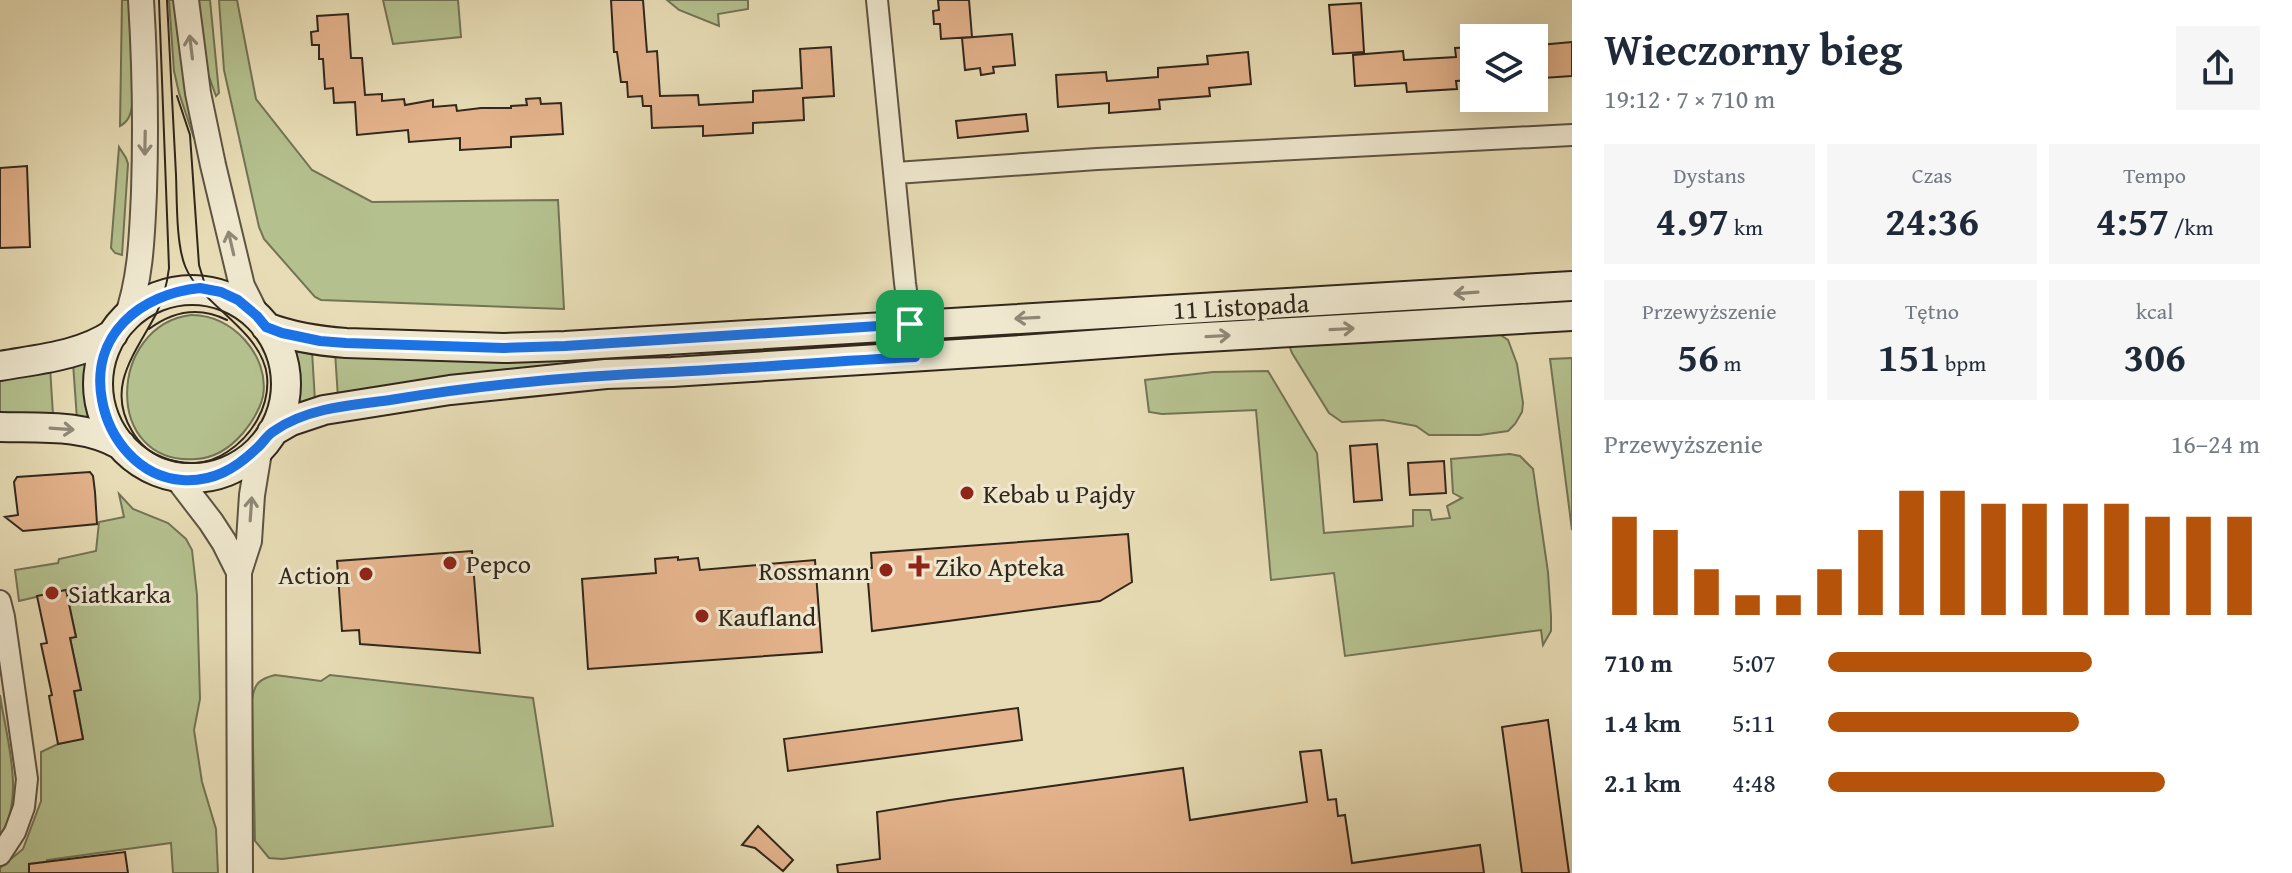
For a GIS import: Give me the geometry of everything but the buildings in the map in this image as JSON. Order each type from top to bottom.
[{"type":"main road","name":"11 Listopada","points":[[266,439],[291,421],[324,410],[450,390],[606,374],[915,357],[1519,289],[1572,286]]},
{"type":"main road","points":[[200,288],[221,292],[238,300],[262,321],[281,359],[285,392],[283,411],[266,439],[239,465],[209,478],[178,479],[149,469],[135,460],[121,445],[108,423],[100,379],[106,348],[134,311],[163,295],[200,288]]},
{"type":"main road","points":[[1519,289],[1521,319]]},
{"type":"main road","name":"11 Listopada","points":[[262,321],[290,335],[320,341],[504,348],[910,324],[1572,316]]},
{"type":"main road","points":[[0,366],[89,348],[120,327]]},
{"type":"main road","points":[[0,427],[68,429],[93,433],[121,445]]},
{"type":"street","points":[[120,327],[134,297],[142,227],[146,138],[141,0]]},
{"type":"street","points":[[186,0],[196,81],[213,165],[242,286],[262,321]]},
{"type":"street","points":[[877,0],[915,357]]},
{"type":"street","points":[[896,173],[1083,160],[1572,135]]},
{"type":"street","points":[[240,873],[239,572],[249,541],[253,484],[266,439]]},
{"type":"street","points":[[178,479],[218,532],[239,572]]},
{"type":"street","points":[[0,601],[27,779],[24,807],[15,832],[0,855]]},
{"type":"green space","points":[[122,0],[132,0],[133,100],[128,118],[120,126]]},
{"type":"green space","points":[[169,0],[175,0],[178,37],[199,137],[194,138],[174,71]]},
{"type":"green space","points":[[196,0],[210,0],[219,93],[216,96],[208,74]]},
{"type":"green space","points":[[219,0],[237,0],[256,99],[312,170],[372,202],[558,200],[564,309],[321,300],[315,297],[264,239],[259,227],[224,70]]},
{"type":"green space","points":[[383,0],[458,0],[461,37],[393,44]]},
{"type":"green space","points":[[667,0],[748,0],[748,9],[718,14],[719,26],[679,10]]},
{"type":"green space","points":[[119,147],[128,164],[122,255],[111,248]]},
{"type":"green space","points":[[191,315],[220,321],[233,329],[254,352],[264,381],[260,406],[243,433],[222,451],[196,459],[165,455],[144,441],[131,419],[127,393],[131,367],[144,343],[164,324]]},
{"type":"green space","points":[[1493,330],[1508,340],[1517,364],[1522,412],[1508,431],[1480,435],[1429,435],[1416,426],[1383,420],[1342,422],[1329,413],[1289,345]]},
{"type":"green space","points":[[865,336],[866,344],[727,352],[338,398],[335,352]]},
{"type":"green space","points":[[290,348],[312,351],[315,401],[294,406],[296,378]]},
{"type":"green space","points":[[92,358],[90,382],[96,421],[77,419],[73,363]]},
{"type":"green space","points":[[1572,358],[1572,530],[1550,359]]},
{"type":"green space","points":[[50,367],[53,415],[0,412],[0,376]]},
{"type":"green space","points":[[1268,371],[1317,453],[1324,533],[1413,526],[1413,510],[1430,510],[1432,520],[1450,518],[1447,506],[1462,498],[1453,493],[1451,459],[1510,454],[1520,456],[1533,469],[1548,572],[1551,631],[1543,645],[1541,630],[1345,656],[1334,573],[1271,580],[1256,410],[1149,412],[1145,380],[1213,372]]},
{"type":"green space","points":[[119,494],[133,509],[168,523],[186,539],[192,550],[197,595],[200,699],[194,730],[202,782],[216,829],[218,873],[173,873],[171,843],[47,860],[48,873],[0,873],[0,868],[23,849],[41,801],[41,752],[83,738],[74,691],[81,689],[70,638],[76,637],[66,590],[19,601],[15,570],[58,563],[59,559],[96,551],[99,522],[124,517]]},
{"type":"green space","points":[[275,675],[321,681],[330,675],[533,698],[553,826],[282,859],[269,858],[255,841],[252,700],[258,683]]},
{"type":"green space","points":[[0,695],[13,786],[8,821],[0,836]]},
{"type":"tram line","points":[[159,0],[169,268],[158,309],[126,370],[122,399],[124,415],[145,447],[171,461],[196,463],[212,460],[244,438],[262,409],[267,376],[263,360],[254,345],[204,294],[182,257],[167,0]]},
{"type":"tram line","points":[[177,96],[190,135],[199,265],[206,288]]},
{"type":"tram line","points":[[149,329],[167,318],[186,312],[206,313],[227,320]]},
{"type":"place","name":"Kebab u Pajdy","points":[[967,493]]},
{"type":"place","name":"Pepco","points":[[450,563]]},
{"type":"place","name":"Ziko Apteka","points":[[919,566]]},
{"type":"place","name":"Rossmann","points":[[886,570]]},
{"type":"place","name":"Action","points":[[366,574]]},
{"type":"place","name":"Siatkarka","points":[[52,593]]},
{"type":"place","name":"Kaufland","points":[[702,616]]},
{"type":"route","points":[[200,288],[221,292],[238,300],[266,327],[320,341],[346,343],[504,348],[565,346],[910,324],[915,357],[606,374],[450,390],[324,410],[291,421],[272,432],[239,465],[224,474],[193,480],[163,475],[135,460],[113,434],[101,393],[100,379],[106,348],[113,334],[134,311],[163,295],[200,288]]}]
